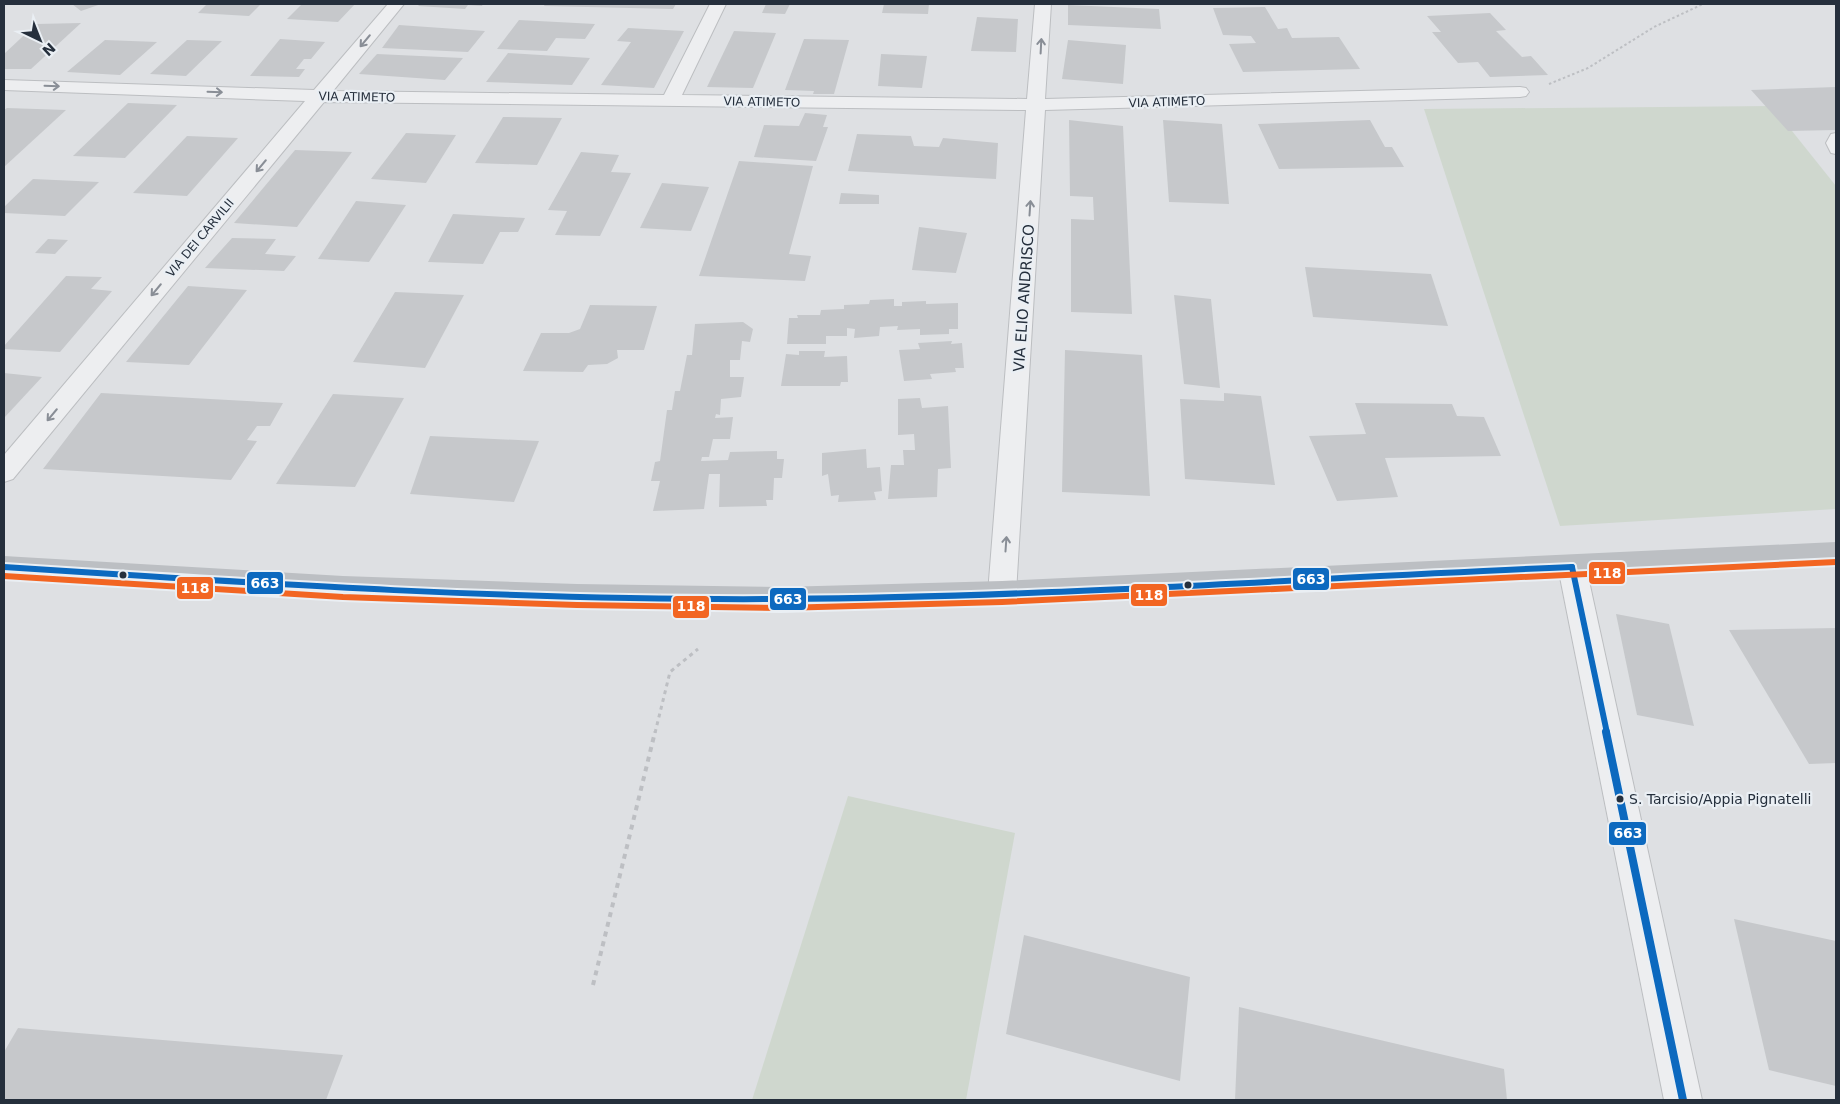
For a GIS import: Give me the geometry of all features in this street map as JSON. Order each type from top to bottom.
[{"type":"street","name":"VIA DEI CARVILII","points":[[4,472],[396,4]]},
{"type":"street","points":[[670,102],[718,4]]},
{"type":"street","name":"VIA ELIO ANDRISCO","points":[[1002,593],[1038,105],[1043,4]]},
{"type":"street","name":"VIA ATIMETO","points":[[4,84],[319,96],[670,102],[1038,105],[1520,92]]},
{"type":"street","points":[[4,567],[343,588],[586,597],[781,599],[1002,593],[1836,553]]},
{"type":"street","points":[[1572,567],[1683,1100]]},
{"type":"lane","points":[[1836,137],[1833,143],[1836,150]]},
{"type":"path","points":[[1520,92],[1565,80],[1596,64],[1649,30],[1703,4]]},
{"type":"path","points":[[592,985],[670,672],[698,649]]},
{"type":"shaded area","points":[[1772,106],[1836,186],[1836,509],[1560,526],[1424,109]]},
{"type":"shaded area","points":[[848,796],[1015,833],[966,1100],[752,1100]]},
{"type":"building","points":[[72,4],[101,4],[81,11]]},
{"type":"building","points":[[207,4],[261,4],[249,16],[198,13]]},
{"type":"building","points":[[302,4],[355,4],[338,22],[287,19]]},
{"type":"building","points":[[420,4],[483,4],[482,6],[468,5],[465,9],[418,6]]},
{"type":"building","points":[[545,4],[676,4],[673,9],[544,6]]},
{"type":"building","points":[[766,4],[790,4],[785,14],[762,13]]},
{"type":"building","points":[[884,4],[929,4],[928,14],[882,13]]},
{"type":"building","points":[[1068,5],[1159,9],[1161,29],[1068,25]]},
{"type":"building","points":[[1265,7],[1278,29],[1287,28],[1292,38],[1339,37],[1360,69],[1243,72],[1229,44],[1256,43],[1251,36],[1223,35],[1213,8]]},
{"type":"building","points":[[1490,13],[1506,30],[1496,31],[1522,57],[1531,56],[1548,75],[1490,77],[1478,62],[1458,63],[1432,32],[1441,32],[1427,16]]},
{"type":"building","points":[[977,17],[1018,19],[1016,52],[971,51]]},
{"type":"building","points":[[519,20],[595,24],[585,39],[556,38],[547,51],[497,49]]},
{"type":"building","points":[[81,23],[31,69],[4,69],[4,54],[36,24]]},
{"type":"building","points":[[399,25],[485,31],[468,52],[382,48]]},
{"type":"building","points":[[628,28],[684,31],[654,88],[601,85],[631,42],[617,41]]},
{"type":"building","points":[[734,31],[776,33],[753,88],[707,87]]},
{"type":"building","points":[[280,39],[325,42],[311,59],[304,59],[296,69],[305,69],[299,77],[250,76]]},
{"type":"building","points":[[804,39],[849,40],[834,94],[813,94],[814,91],[785,90]]},
{"type":"building","points":[[105,40],[157,42],[120,75],[67,72]]},
{"type":"building","points":[[187,40],[222,41],[186,76],[150,74]]},
{"type":"building","points":[[1068,40],[1126,45],[1123,84],[1062,79]]},
{"type":"building","points":[[508,53],[590,58],[572,85],[486,82]]},
{"type":"building","points":[[377,54],[463,58],[445,80],[359,74]]},
{"type":"building","points":[[881,54],[927,56],[922,88],[878,86]]},
{"type":"building","points":[[1836,87],[1836,130],[1788,131],[1751,90]]},
{"type":"building","points":[[128,103],[177,105],[125,158],[73,156]]},
{"type":"building","points":[[7,108],[66,110],[4,167],[4,110]]},
{"type":"building","points":[[805,113],[827,115],[823,127],[828,127],[816,161],[754,157],[764,125],[799,126]]},
{"type":"building","points":[[503,117],[562,118],[537,165],[475,163]]},
{"type":"building","points":[[1069,120],[1123,126],[1132,314],[1071,312],[1071,219],[1094,220],[1093,197],[1070,196]]},
{"type":"building","points":[[1163,120],[1222,124],[1229,204],[1169,202]]},
{"type":"building","points":[[1370,120],[1385,147],[1392,147],[1404,167],[1279,169],[1258,124]]},
{"type":"building","points":[[406,133],[456,135],[426,183],[371,179]]},
{"type":"building","points":[[857,134],[911,136],[914,146],[939,147],[943,138],[998,143],[996,179],[848,171]]},
{"type":"building","points":[[187,136],[238,138],[187,196],[133,193]]},
{"type":"building","points":[[295,150],[352,152],[297,227],[234,223]]},
{"type":"building","points":[[581,152],[619,155],[611,172],[631,173],[600,236],[555,235],[567,211],[548,210]]},
{"type":"building","points":[[739,161],[813,166],[789,254],[811,256],[805,281],[699,276]]},
{"type":"building","points":[[33,179],[99,182],[65,216],[4,213],[4,207]]},
{"type":"building","points":[[662,183],[709,187],[691,231],[640,228]]},
{"type":"building","points":[[841,193],[879,195],[879,204],[839,204]]},
{"type":"building","points":[[356,201],[406,205],[369,262],[318,259]]},
{"type":"building","points":[[453,214],[525,218],[518,232],[500,232],[483,264],[428,262]]},
{"type":"building","points":[[919,227],[967,233],[956,273],[912,270]]},
{"type":"building","points":[[232,238],[276,239],[265,254],[296,256],[284,271],[205,268]]},
{"type":"building","points":[[48,239],[68,240],[55,254],[35,253]]},
{"type":"building","points":[[1305,267],[1431,274],[1448,326],[1313,317]]},
{"type":"building","points":[[66,276],[102,277],[91,289],[112,291],[60,352],[4,349],[4,346]]},
{"type":"building","points":[[188,286],[247,290],[189,365],[126,362]]},
{"type":"building","points":[[395,292],[464,295],[425,368],[353,362]]},
{"type":"building","points":[[1174,295],[1211,299],[1220,388],[1184,384]]},
{"type":"building","points":[[894,299],[894,306],[902,306],[902,302],[926,301],[926,304],[958,303],[958,329],[949,329],[949,334],[920,335],[920,329],[897,330],[898,326],[880,327],[879,336],[854,338],[855,329],[847,328],[847,336],[826,336],[826,344],[787,344],[789,318],[798,318],[797,315],[820,315],[821,310],[844,309],[844,305],[869,304],[870,300]]},
{"type":"building","points":[[590,305],[657,306],[644,350],[617,350],[618,358],[607,364],[588,365],[583,372],[523,371],[541,333],[569,333],[580,329]]},
{"type":"building","points":[[743,322],[753,329],[750,342],[742,341],[740,360],[730,360],[730,377],[744,377],[741,397],[721,399],[720,415],[716,414],[715,418],[733,417],[730,439],[713,439],[709,457],[702,457],[701,461],[728,460],[730,452],[777,451],[777,459],[784,459],[782,478],[774,478],[773,500],[766,500],[767,506],[719,507],[720,474],[709,474],[704,509],[653,511],[660,481],[651,481],[655,462],[660,461],[667,410],[672,410],[675,391],[680,391],[687,355],[692,355],[695,324]]},
{"type":"building","points":[[952,341],[951,344],[962,343],[964,368],[955,368],[956,372],[930,374],[932,379],[904,381],[899,350],[920,349],[918,343]]},
{"type":"building","points":[[1065,350],[1142,355],[1150,496],[1062,492]]},
{"type":"building","points":[[799,351],[825,351],[824,357],[847,356],[848,382],[841,382],[840,386],[781,386],[786,354],[799,355]]},
{"type":"building","points":[[4,373],[42,377],[4,418]]},
{"type":"building","points":[[101,393],[283,403],[270,426],[257,426],[247,440],[257,441],[231,480],[43,469]]},
{"type":"building","points":[[1224,393],[1261,396],[1275,485],[1185,479],[1180,399],[1224,401]]},
{"type":"building","points":[[333,394],[404,398],[355,487],[276,484]]},
{"type":"building","points":[[920,398],[922,408],[948,406],[951,468],[938,469],[937,497],[888,499],[891,465],[904,465],[903,450],[915,450],[914,434],[898,435],[898,399]]},
{"type":"building","points":[[1355,403],[1452,404],[1457,416],[1484,417],[1501,456],[1385,458],[1398,497],[1337,501],[1309,436],[1366,434]]},
{"type":"building","points":[[430,436],[539,441],[514,502],[410,494]]},
{"type":"building","points":[[866,449],[867,468],[880,467],[882,491],[874,492],[876,500],[838,502],[839,495],[831,496],[828,474],[822,476],[822,453]]},
{"type":"building","points":[[1616,614],[1669,624],[1694,726],[1637,715]]},
{"type":"building","points":[[1836,628],[1836,763],[1809,764],[1729,630]]},
{"type":"building","points":[[1734,919],[1836,941],[1836,1086],[1769,1070]]},
{"type":"building","points":[[1024,935],[1190,977],[1180,1081],[1006,1034]]},
{"type":"building","points":[[1239,1007],[1504,1069],[1507,1100],[1235,1100]]},
{"type":"building","points":[[18,1028],[343,1055],[326,1100],[4,1100],[4,1052]]},
{"type":"transit line","name":"118","points":[[4,576],[343,597],[577,605],[781,608],[1002,602],[1836,562]]},
{"type":"transit line","name":"663","points":[[4,567],[394,590],[686,599],[981,595],[1572,567]]},
{"type":"transit line","name":"663","points":[[1572,567],[1683,1100]]},
{"type":"place","name":"S. Tarcisio/Appia Pignatelli","points":[[1620,799]]}]
